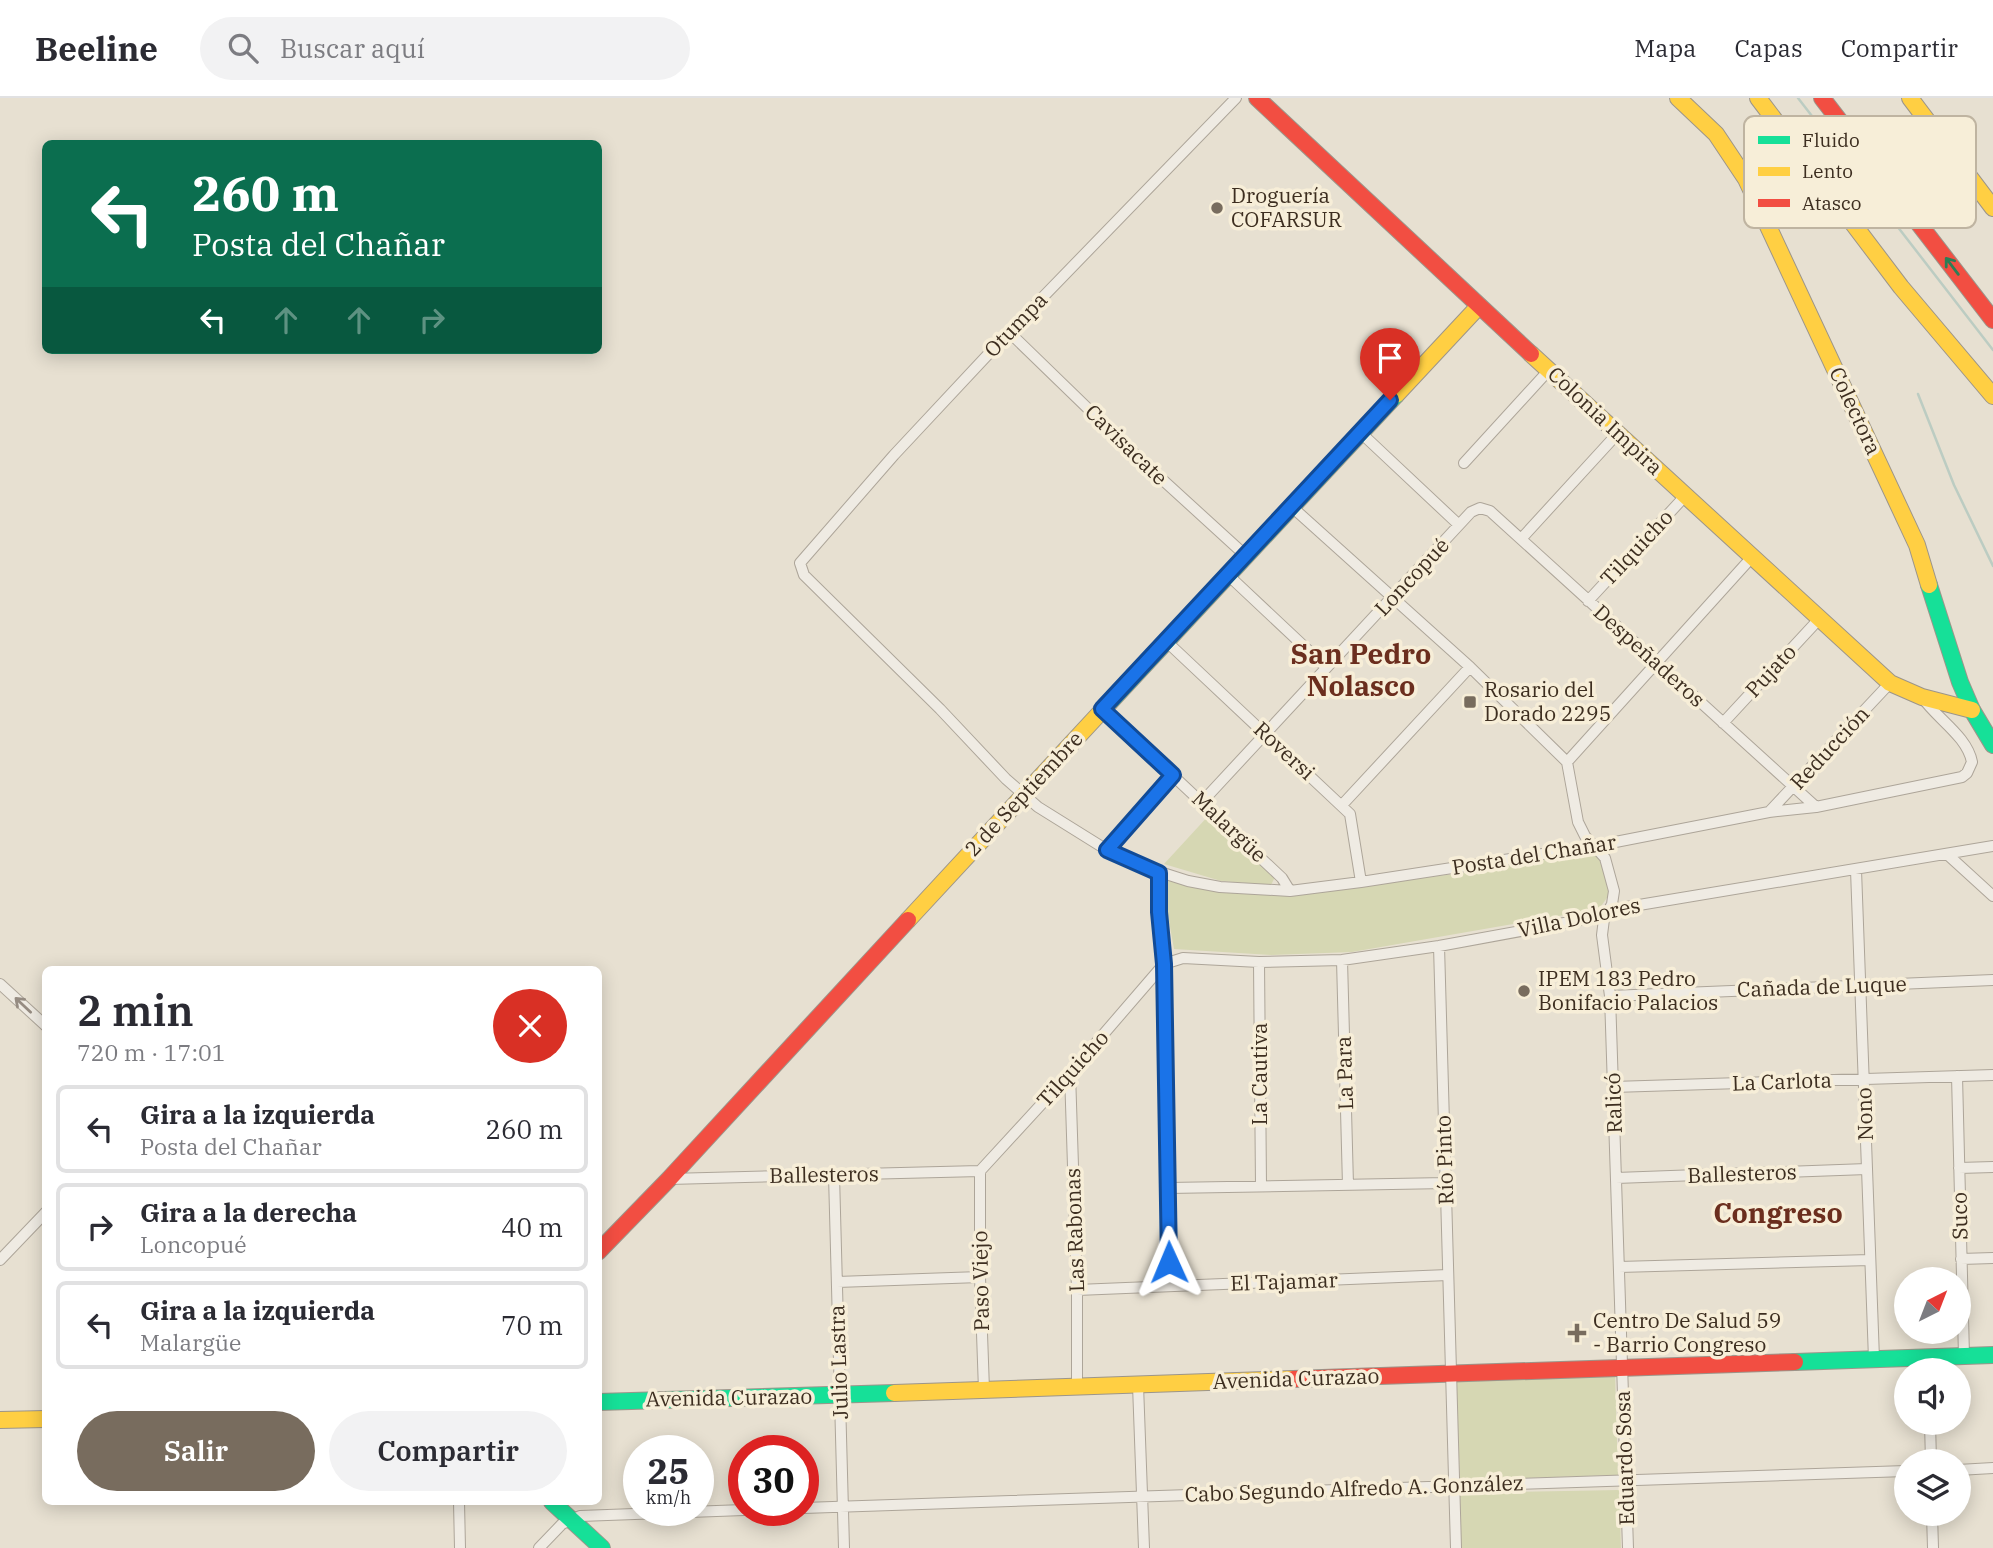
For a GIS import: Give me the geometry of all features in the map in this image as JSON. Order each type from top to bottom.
[{"type":"main road","name":"Colonia Impira","points":[[1257,98],[1890,683],[1923,697],[1972,710]]},
{"type":"main road","name":"Colectora","points":[[1678,98],[1716,134],[1744,176]]},
{"type":"main road","points":[[1758,98],[1772,116]]},
{"type":"main road","points":[[1772,98],[1786,116]]},
{"type":"main road","points":[[1822,98],[1836,116]]},
{"type":"main road","points":[[1836,98],[1850,116]]},
{"type":"main road","points":[[1910,98],[1924,116]]},
{"type":"main road","points":[[1976,185],[1993,208]]},
{"type":"main road","name":"Colectora","points":[[1769,228],[1917,545],[1960,682],[1972,710],[1993,745]]},
{"type":"main road","points":[[1857,228],[1954,353],[1993,396]]},
{"type":"main road","points":[[1871,228],[1993,387]]},
{"type":"main road","points":[[1923,228],[1993,320]]},
{"type":"main road","name":"2 de Septiembre","points":[[602,1248],[1479,306]]},
{"type":"main road","name":"Avenida Curazao","points":[[1955,1358],[1993,1355]]},
{"type":"main road","name":"Avenida Curazao","points":[[602,1402],[1874,1359],[1894,1361]]},
{"type":"main road","points":[[0,1420],[42,1419]]},
{"type":"main road","points":[[555,1505],[602,1548]]},
{"type":"street","name":"Otumpa","points":[[803,558],[1009,332],[1236,98]]},
{"type":"street","name":"Cavisacate","points":[[1009,332],[1245,555]]},
{"type":"street","points":[[1464,463],[1549,370]]},
{"type":"street","points":[[1360,432],[1459,526]]},
{"type":"street","points":[[1521,539],[1618,433]]},
{"type":"street","name":"Tilquicho","points":[[1588,601],[1686,495]]},
{"type":"street","points":[[1291,506],[1470,667],[1567,762],[1752,557]]},
{"type":"street","name":"Loncopué","points":[[1202,802],[1471,512],[1480,508]]},
{"type":"street","name":"Despeñaderos","points":[[1480,508],[1490,511],[1816,807]]},
{"type":"street","name":"Posta del Chañar","points":[[803,558],[800,563],[804,575],[1022,795],[1068,828],[1107,850],[1159,873],[1220,887],[1290,891],[1361,882],[1595,846],[1769,812],[1816,807],[1962,777],[1972,762],[1967,746],[1932,711],[1923,697]]},
{"type":"street","points":[[1227,574],[1326,667]]},
{"type":"street","name":"Pujato","points":[[1723,723],[1819,618]]},
{"type":"street","name":"Roversi","points":[[1166,641],[1350,814],[1361,882]]},
{"type":"street","points":[[1342,805],[1470,667]]},
{"type":"street","name":"Reducción","points":[[1769,812],[1890,683]]},
{"type":"street","name":"Malargüe","points":[[1102,709],[1282,878],[1290,891]]},
{"type":"street","name":"Ralicó","points":[[1567,762],[1578,822],[1585,836],[1605,858],[1614,891],[1602,935],[1610,996],[1623,1368]]},
{"type":"street","points":[[1107,850],[1173,775]]},
{"type":"street","name":"Villa Dolores","points":[[1164,964],[1183,958],[1259,962],[1342,960],[1439,946],[1597,917],[1627,907],[1993,846]]},
{"type":"street","points":[[1948,855],[1993,896]]},
{"type":"street","name":"Nono","points":[[1856,870],[1874,1359]]},
{"type":"street","points":[[1159,873],[1159,912],[1164,964],[1170,1286]]},
{"type":"street","name":"Río Pinto","points":[[1439,946],[1456,1548]]},
{"type":"street","name":"La Para","points":[[1342,960],[1348,1185]]},
{"type":"street","name":"La Cautiva","points":[[1259,962],[1261,1186]]},
{"type":"street","name":"Tilquicho","points":[[979,1171],[1070,1073],[1164,964]]},
{"type":"street","name":"Cañada de Luque","points":[[1610,996],[1993,980]]},
{"type":"street","points":[[0,984],[42,1022]]},
{"type":"street","name":"Las Rabonas","points":[[1070,1073],[1077,1290],[1077,1387]]},
{"type":"street","name":"La Carlota","points":[[1613,1087],[1993,1075]]},
{"type":"street","name":"Suco","points":[[1957,1076],[1964,1356]]},
{"type":"street","points":[[1959,1168],[1993,1167]]},
{"type":"street","name":"Ballesteros","points":[[1616,1178],[1867,1169]]},
{"type":"street","name":"Ballesteros","points":[[669,1179],[979,1171]]},
{"type":"street","name":"Paso Viejo","points":[[979,1171],[984,1390]]},
{"type":"street","name":"Julio Lastra","points":[[834,1175],[844,1548]]},
{"type":"street","points":[[1168,1188],[1446,1183]]},
{"type":"street","points":[[0,1260],[42,1216]]},
{"type":"street","points":[[1961,1259],[1993,1258]]},
{"type":"street","points":[[1619,1267],[1870,1260]]},
{"type":"street","name":"El Tajamar","points":[[1077,1290],[1448,1275]]},
{"type":"street","points":[[837,1282],[980,1277]]},
{"type":"street","name":"Eduardo Sosa","points":[[1623,1368],[1628,1548]]},
{"type":"street","points":[[1138,1385],[1144,1548]]},
{"type":"street","points":[[1971,1469],[1993,1468]]},
{"type":"street","name":"Cabo Segundo Alfredo A. González","points":[[819,1508],[1894,1471]]},
{"type":"street","points":[[458,1505],[460,1548]]},
{"type":"street","points":[[539,1548],[570,1518],[584,1515],[728,1510]]},
{"type":"street","points":[[1932,1526],[1933,1548]]},
{"type":"green space","points":[[1210,814],[1275,877],[1271,885],[1221,881],[1164,864]]},
{"type":"green space","points":[[1596,849],[1609,895],[1599,909],[1352,952],[1271,955],[1174,949],[1167,910],[1166,880],[1221,892],[1364,884],[1483,871]]},
{"type":"green space","points":[[1615,1372],[1618,1475],[1460,1480],[1456,1377]]},
{"type":"green space","points":[[1619,1490],[1621,1548],[1461,1548],[1460,1493]]},
{"type":"waterway","points":[[1798,98],[1812,116]]},
{"type":"waterway","points":[[1899,228],[1993,350]]},
{"type":"waterway","points":[[1918,394],[1954,485],[1993,566]]},
{"type":"traffic: fast","points":[[1110,702],[1396,395]]},
{"type":"traffic: fast","points":[[1929,585],[1960,682],[1972,710],[1993,745]]},
{"type":"traffic: fast","points":[[1795,1362],[1993,1355]]},
{"type":"traffic: fast","points":[[602,1402],[894,1393]]},
{"type":"traffic: fast","points":[[555,1505],[602,1548]]},
{"type":"traffic: slow","points":[[1678,98],[1716,134],[1744,176]]},
{"type":"traffic: slow","points":[[1758,98],[1772,116]]},
{"type":"traffic: slow","points":[[1910,98],[1924,116]]},
{"type":"traffic: slow","points":[[1976,185],[1993,208]]},
{"type":"traffic: slow","points":[[1769,228],[1917,545],[1929,585]]},
{"type":"traffic: slow","points":[[1856,228],[1901,287],[1993,396]]},
{"type":"traffic: slow","points":[[1396,395],[1479,306]]},
{"type":"traffic: slow","points":[[1531,354],[1890,683],[1922,697],[1972,710]]},
{"type":"traffic: slow","points":[[908,920],[1110,702]]},
{"type":"traffic: slow","points":[[894,1393],[1293,1379]]},
{"type":"traffic: slow","points":[[0,1420],[42,1419]]},
{"type":"traffic: jam","points":[[1257,98],[1531,354]]},
{"type":"traffic: jam","points":[[1822,98],[1836,116]]},
{"type":"traffic: jam","points":[[1922,228],[1993,320]]},
{"type":"traffic: jam","points":[[602,1248],[908,920]]},
{"type":"traffic: jam","points":[[1293,1379],[1795,1362]]},
{"type":"place","name":"Droguería COFARSUR","points":[[1217,208]]},
{"type":"place","name":"Rosario del Dorado 2295","points":[[1470,702]]},
{"type":"place","name":"IPEM 183 Pedro Bonifacio Palacios","points":[[1524,991]]},
{"type":"place","name":"Centro De Salud 59 - Barrio Congreso","points":[[1577,1333]]},
{"type":"district","name":"San Pedro Nolasco","points":[[1361,670]]},
{"type":"district","name":"Congreso","points":[[1778,1213]]},
{"type":"route","points":[[1169,1262],[1164,964],[1159,912],[1159,873],[1107,850],[1173,775],[1102,709],[1390,400]]}]
